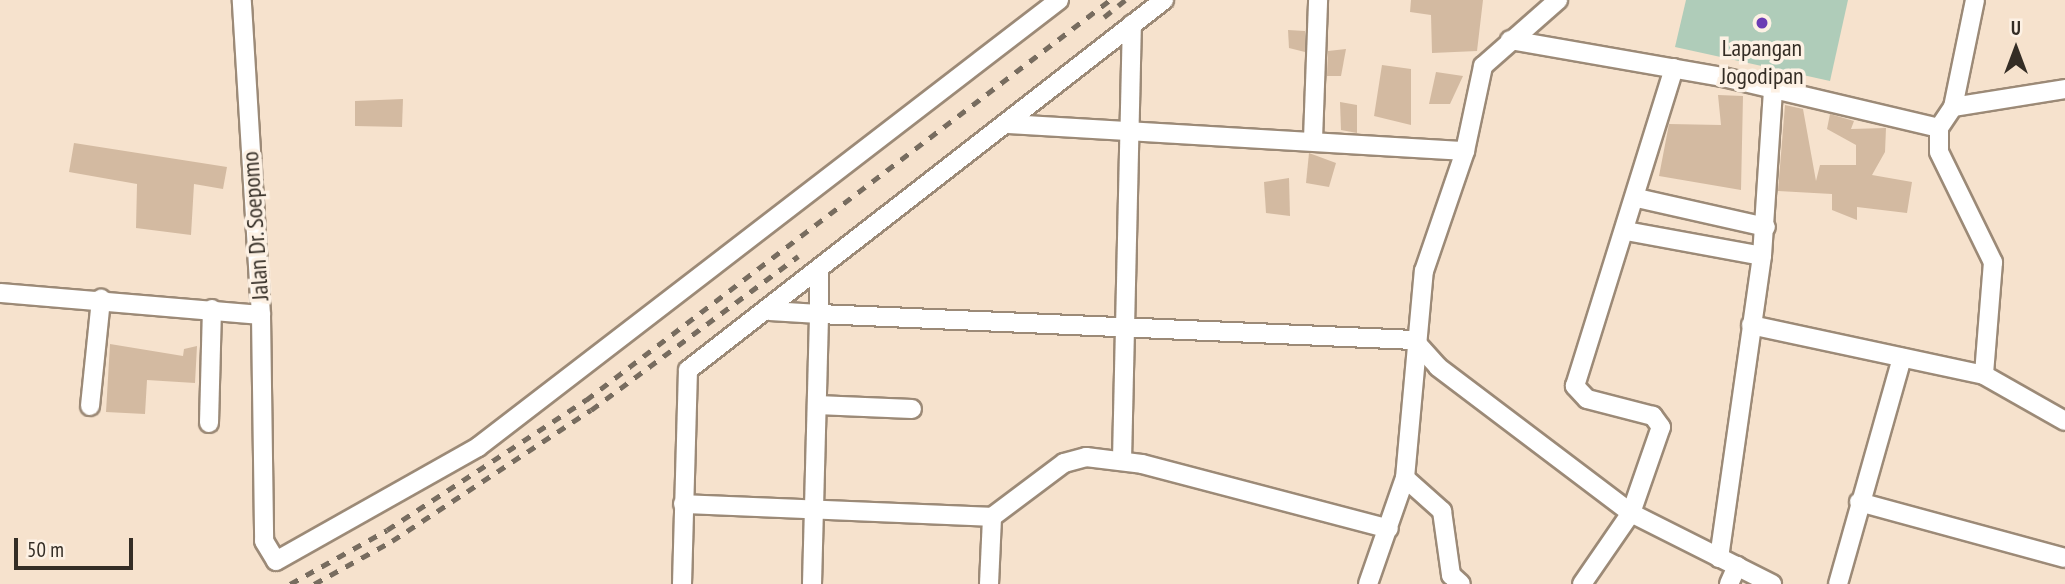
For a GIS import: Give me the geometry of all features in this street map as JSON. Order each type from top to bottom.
[{"type":"street","name":"Jalan Dr. Soepomo","points":[[0,293],[102,299],[261,315],[242,0]]},
{"type":"street","points":[[261,315],[264,541],[276,561],[478,447],[1059,0]]},
{"type":"street","points":[[682,584],[684,378],[694,363],[770,311],[1164,0]]},
{"type":"street","points":[[1312,139],[1318,0]]},
{"type":"street","points":[[1368,584],[1405,478],[1414,340],[1424,271],[1465,151],[1483,66],[1558,0]]},
{"type":"street","points":[[1975,0],[1953,107],[1939,128],[1947,177],[1993,262],[1984,375]]},
{"type":"street","points":[[1122,460],[1132,24]]},
{"type":"street","points":[[1510,40],[1674,68],[1939,128]]},
{"type":"street","points":[[1582,584],[1631,513],[1659,421],[1587,399],[1575,386],[1637,198],[1674,68]]},
{"type":"street","points":[[1953,107],[2065,89]]},
{"type":"street","points":[[1719,558],[1766,227],[1773,90]]},
{"type":"street","points":[[1009,124],[1312,139],[1465,151]]},
{"type":"street","points":[[1637,198],[1766,227]]},
{"type":"street","points":[[1626,231],[1762,256]]},
{"type":"street","points":[[812,584],[819,270]]},
{"type":"street","points":[[90,405],[102,299]]},
{"type":"street","points":[[209,423],[212,309]]},
{"type":"street","points":[[770,311],[1414,340],[1438,368],[1631,513],[1772,584]]},
{"type":"street","points":[[1751,325],[1984,375],[2065,421]]},
{"type":"street","points":[[1838,584],[1859,502],[1902,358]]},
{"type":"street","points":[[817,405],[912,409]]},
{"type":"street","points":[[683,504],[992,517],[1074,457],[1122,460],[1389,529]]},
{"type":"street","points":[[1405,478],[1442,510],[1450,530],[1451,575],[1461,584]]},
{"type":"street","points":[[1859,502],[2065,558]]},
{"type":"street","points":[[989,584],[992,517]]},
{"type":"street","points":[[1729,584],[1737,566]]},
{"type":"green space","name":"Lapangan Jogodipan","points":[[1686,0],[1848,0],[1830,81],[1675,47]]},
{"type":"building","points":[[1411,0],[1483,0],[1477,51],[1432,53],[1431,15],[1410,12]]},
{"type":"building","points":[[1288,30],[1305,31],[1305,52],[1289,48]]},
{"type":"building","points":[[1346,49],[1341,76],[1327,76],[1328,51]]},
{"type":"building","points":[[1382,65],[1411,69],[1411,125],[1374,116]]},
{"type":"building","points":[[1436,72],[1463,76],[1450,104],[1429,104]]},
{"type":"building","points":[[1718,95],[1743,96],[1741,190],[1659,176],[1669,124],[1721,125]]},
{"type":"building","points":[[403,99],[402,127],[355,126],[355,101]]},
{"type":"building","points":[[1340,102],[1357,105],[1357,133],[1341,130]]},
{"type":"building","points":[[1785,105],[1803,109],[1816,181],[1820,165],[1856,165],[1856,145],[1827,129],[1830,114],[1854,121],[1851,129],[1886,128],[1885,152],[1872,175],[1912,182],[1907,213],[1857,207],[1857,220],[1832,210],[1832,194],[1778,191]]},
{"type":"building","points":[[74,143],[227,167],[223,189],[194,184],[191,235],[136,228],[137,184],[69,172]]},
{"type":"building","points":[[1309,153],[1336,163],[1329,187],[1306,183]]},
{"type":"building","points":[[1289,178],[1290,216],[1266,213],[1264,182]]},
{"type":"building","points":[[110,344],[183,356],[184,349],[197,346],[195,383],[147,380],[145,414],[106,412]]},
{"type":"railway","points":[[290,584],[387,530],[586,400],[1110,0]]},
{"type":"railway","points":[[1104,17],[1125,0]]},
{"type":"railway","points":[[314,584],[392,541],[591,410],[798,256]]},
{"type":"place","name":"Lapangan Jogodipan","points":[[1762,23]]}]
